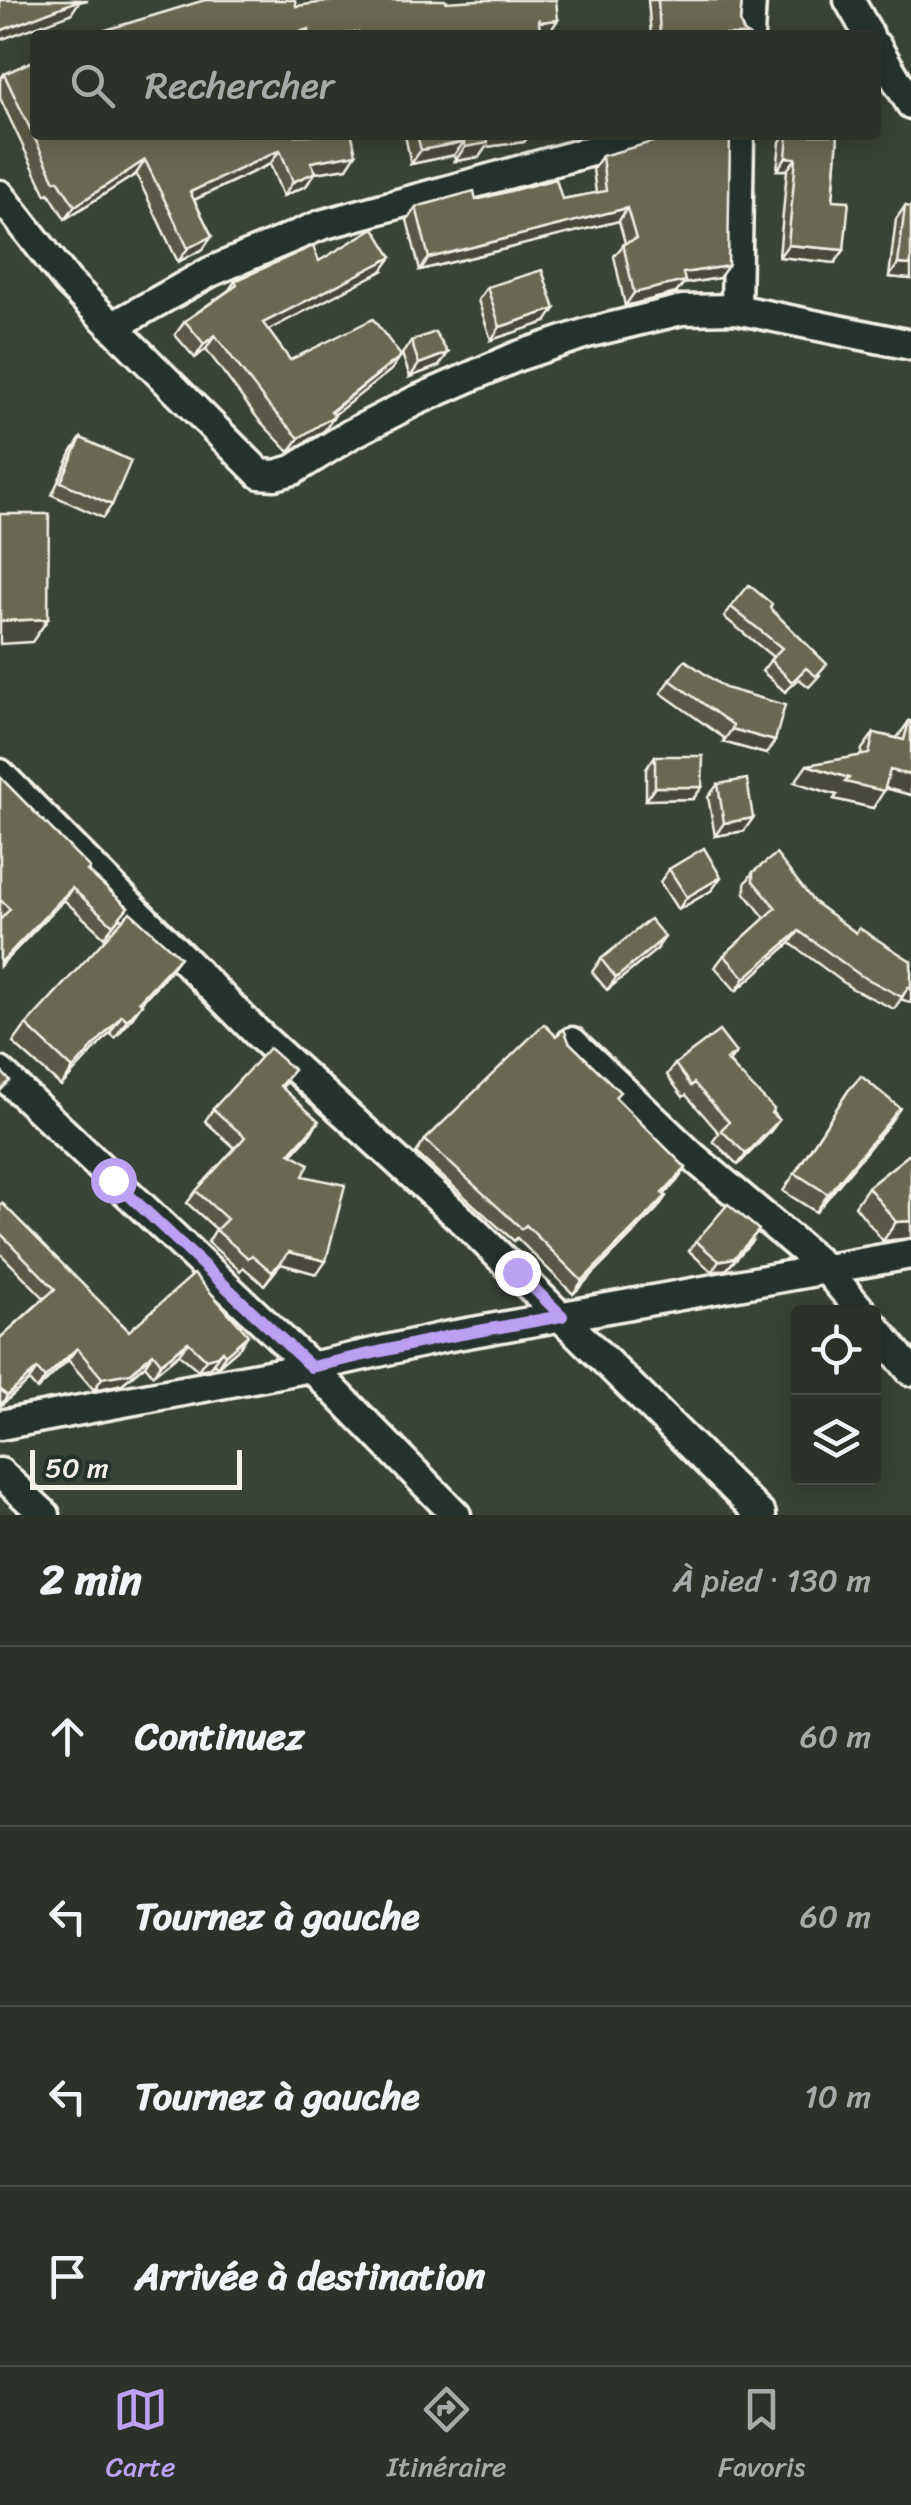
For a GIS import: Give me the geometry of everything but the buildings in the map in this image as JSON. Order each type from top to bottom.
[{"type":"street","points":[[748,30],[751,0]]},
{"type":"street","points":[[849,0],[866,30]]},
{"type":"street","points":[[881,54],[911,104]]},
{"type":"street","points":[[112,327],[210,272],[321,225],[632,140]]},
{"type":"street","points":[[736,310],[739,140]]},
{"type":"street","points":[[0,194],[68,282],[260,474],[293,470],[350,434],[415,401],[518,356],[658,315],[710,307],[736,310],[911,346]]},
{"type":"street","points":[[0,774],[257,1033],[562,1316],[761,1515]]},
{"type":"street","points":[[572,1042],[692,1156],[826,1268],[856,1305]]},
{"type":"street","points":[[0,1072],[311,1367],[456,1515]]},
{"type":"street","points":[[0,1425],[311,1367],[445,1337],[911,1254]]},
{"type":"street","points":[[881,1335],[911,1371]]},
{"type":"street","points":[[0,1473],[45,1515]]},
{"type":"route","points":[[113,1180],[311,1367],[562,1316],[517,1272]]}]
